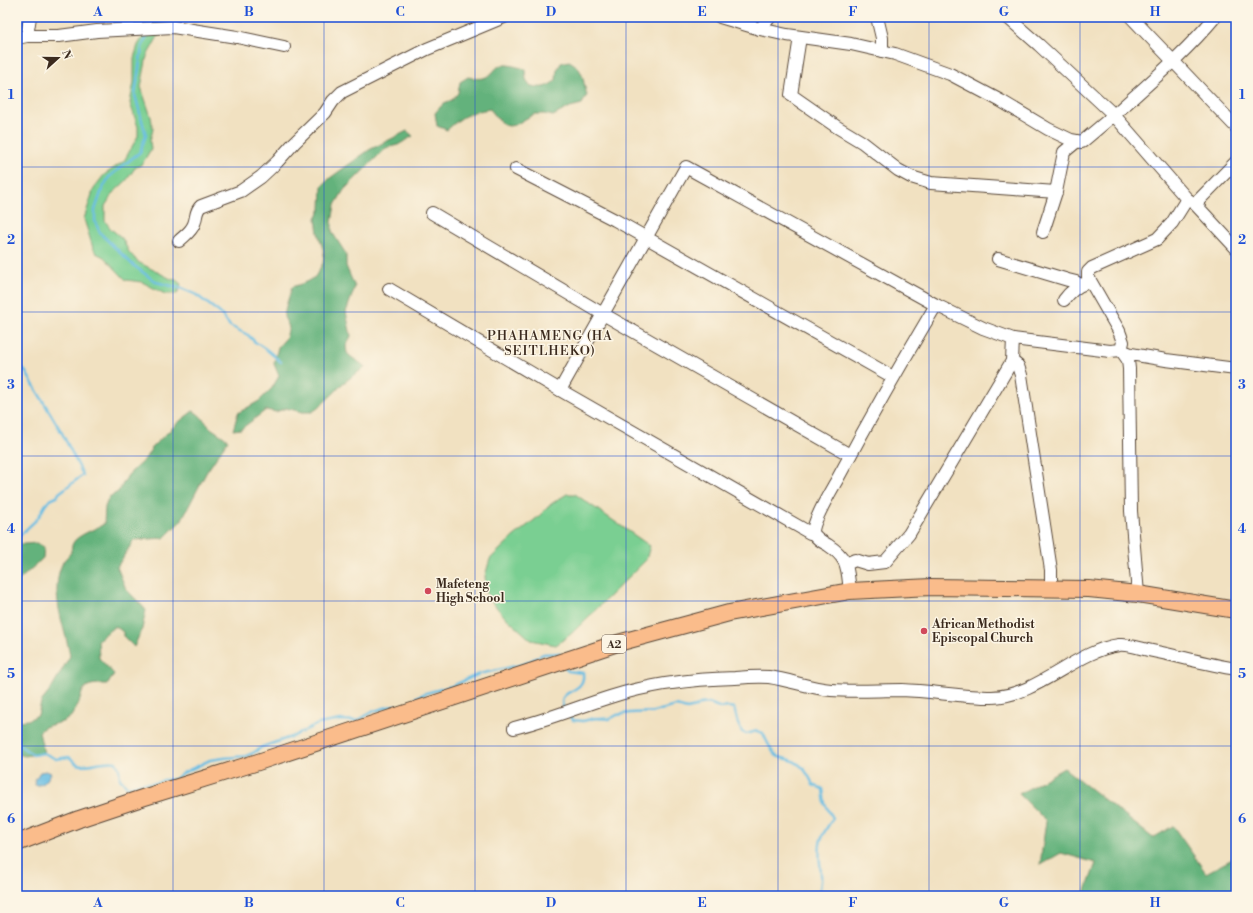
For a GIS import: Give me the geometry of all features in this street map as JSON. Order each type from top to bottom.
[{"type":"main road","name":"A2","points":[[17,843],[79,819],[142,798],[258,762],[618,643],[729,613],[850,592],[932,587],[1089,589],[1138,594],[1236,610]]},
{"type":"street","points":[[30,17],[22,37],[59,36],[97,31],[173,27],[237,37],[284,47]]},
{"type":"street","points":[[178,241],[190,232],[197,209],[201,206],[240,191],[261,177],[320,119],[333,101],[342,92],[427,49],[504,17]]},
{"type":"street","points":[[720,17],[760,29],[800,37],[850,44],[895,54],[950,74],[1001,101],[1048,129],[1076,142],[1082,142],[1114,115],[1174,61],[1201,34],[1215,17]]},
{"type":"street","points":[[760,29],[770,17]]},
{"type":"street","points":[[877,17],[882,38],[882,51]]},
{"type":"street","points":[[1007,17],[1040,45],[1114,115],[1191,201],[1236,248]]},
{"type":"street","points":[[1131,17],[1236,127]]},
{"type":"street","points":[[800,37],[791,95],[837,127],[862,142],[898,170],[911,177],[931,183],[1056,192]]},
{"type":"street","points":[[1043,232],[1056,192],[1064,152],[1076,142]]},
{"type":"street","points":[[1138,594],[1131,511],[1128,360],[1121,350],[1122,342],[1119,331],[1090,281],[1088,272],[1092,268],[1157,239],[1191,201],[1236,162]]},
{"type":"street","points":[[560,390],[686,167],[936,305],[983,328],[1013,339],[1110,351],[1121,350],[1131,354],[1166,360],[1236,369]]},
{"type":"street","points":[[516,169],[615,220],[894,377]]},
{"type":"street","points":[[432,213],[603,314],[850,455]]},
{"type":"street","points":[[998,259],[1076,282],[1078,285]]},
{"type":"street","points":[[1064,300],[1078,285],[1090,281]]},
{"type":"street","points":[[389,289],[560,390],[790,522],[810,533],[813,533],[817,538],[838,552],[846,564],[850,592]]},
{"type":"street","points":[[813,533],[814,526],[850,455],[936,305]]},
{"type":"street","points":[[846,564],[855,560],[868,564],[885,562],[909,534],[1012,361],[1013,339]]},
{"type":"street","points":[[1012,361],[1018,366],[1021,375],[1051,570],[1051,588]]},
{"type":"street","points":[[514,728],[551,718],[610,696],[651,686],[697,680],[767,677],[829,690],[902,690],[993,697],[1020,691],[1088,656],[1104,649],[1120,645],[1236,669]]},
{"type":"green space","points":[[147,17],[169,17],[147,56],[141,87],[151,117],[153,129],[150,141],[151,149],[142,164],[135,168],[126,181],[114,192],[105,206],[105,221],[111,229],[122,238],[129,252],[138,262],[171,279],[176,280],[181,284],[177,294],[165,294],[142,282],[126,280],[104,257],[96,253],[84,219],[94,188],[104,175],[124,161],[138,136],[138,127],[130,103],[134,82],[134,58],[138,45],[144,35]]},
{"type":"green space","points":[[569,61],[578,68],[582,75],[587,95],[582,104],[570,107],[553,116],[534,114],[515,125],[509,126],[505,125],[498,119],[490,109],[466,115],[447,130],[437,126],[435,113],[444,103],[452,100],[458,93],[460,82],[468,77],[483,78],[499,66],[508,65],[525,69],[526,79],[529,85],[543,87],[550,85],[556,80],[557,70],[561,63]]},
{"type":"green space","points":[[407,131],[413,136],[398,145],[386,148],[344,190],[335,205],[332,232],[346,254],[346,266],[355,287],[346,312],[351,336],[346,346],[347,353],[365,367],[342,384],[312,412],[302,412],[286,408],[276,412],[266,410],[241,429],[233,430],[238,413],[259,401],[272,388],[279,376],[274,364],[278,347],[286,338],[289,327],[284,317],[292,287],[315,277],[323,263],[324,252],[318,233],[316,218],[321,209],[322,186],[330,178],[369,150]]},
{"type":"green space","points":[[193,411],[212,429],[228,440],[206,473],[181,521],[164,538],[134,540],[117,567],[126,589],[146,610],[142,629],[134,647],[123,636],[123,632],[115,626],[98,640],[99,658],[114,674],[108,684],[97,684],[86,687],[70,717],[62,722],[50,725],[39,732],[44,753],[25,756],[17,754],[17,721],[28,720],[38,715],[41,702],[49,692],[70,656],[59,609],[57,585],[63,562],[71,552],[72,544],[78,537],[104,524],[105,507],[109,497],[118,492],[128,475],[145,459],[153,446]]},
{"type":"green space","points":[[567,494],[575,494],[650,546],[646,560],[571,634],[556,645],[531,640],[503,615],[487,596],[485,576],[490,559],[551,504]]},
{"type":"green space","points":[[37,543],[44,547],[43,558],[17,582],[17,544]]},
{"type":"green space","points":[[1064,768],[1153,838],[1173,826],[1206,873],[1236,857],[1236,896],[1084,896],[1096,863],[1061,853],[1040,865],[1046,821],[1019,794]]},
{"type":"water","points":[[46,771],[51,773],[47,780],[41,785],[35,785],[34,781],[40,772]]},
{"type":"waterway","points":[[153,24],[155,17]]},
{"type":"waterway","points":[[149,32],[142,47],[135,95],[146,135],[140,152],[109,177],[102,190],[95,210],[95,221],[100,233],[133,265],[156,282],[183,289],[195,294],[220,313],[230,326],[248,335],[281,362]]},
{"type":"waterway","points":[[17,368],[24,369],[62,433],[83,475],[59,493],[57,497],[48,502],[36,520],[17,539]]},
{"type":"waterway","points":[[417,697],[452,686],[479,674],[524,664],[543,654],[559,653]]},
{"type":"waterway","points":[[564,709],[562,702],[563,697],[576,689],[583,680],[583,673],[568,671],[565,668]]},
{"type":"waterway","points":[[568,715],[573,720],[583,721],[595,718],[610,719],[617,715],[653,712],[676,706],[687,709],[696,707],[700,704],[709,703],[721,708],[734,708],[738,724],[742,732],[746,734],[757,731],[763,733],[776,755],[799,764],[813,785],[823,789],[825,804],[833,818],[821,840],[819,854],[821,882],[817,896]]},
{"type":"waterway","points":[[17,740],[22,747],[33,755],[44,753],[56,759],[69,757],[77,764],[81,765],[111,761],[116,762],[119,768],[120,779],[128,787],[142,783],[157,783],[163,780],[174,779],[210,760],[246,756],[262,747],[294,736],[318,724],[341,720],[356,721],[374,711],[395,705]]},
{"type":"place","name":"Mafeteng High School","points":[[428,591]]},
{"type":"place","name":"African Methodist Episcopal Church","points":[[924,631]]},
{"type":"district","name":"PHAHAMENG (HA SEITLHEKO)","points":[[550,342]]}]
